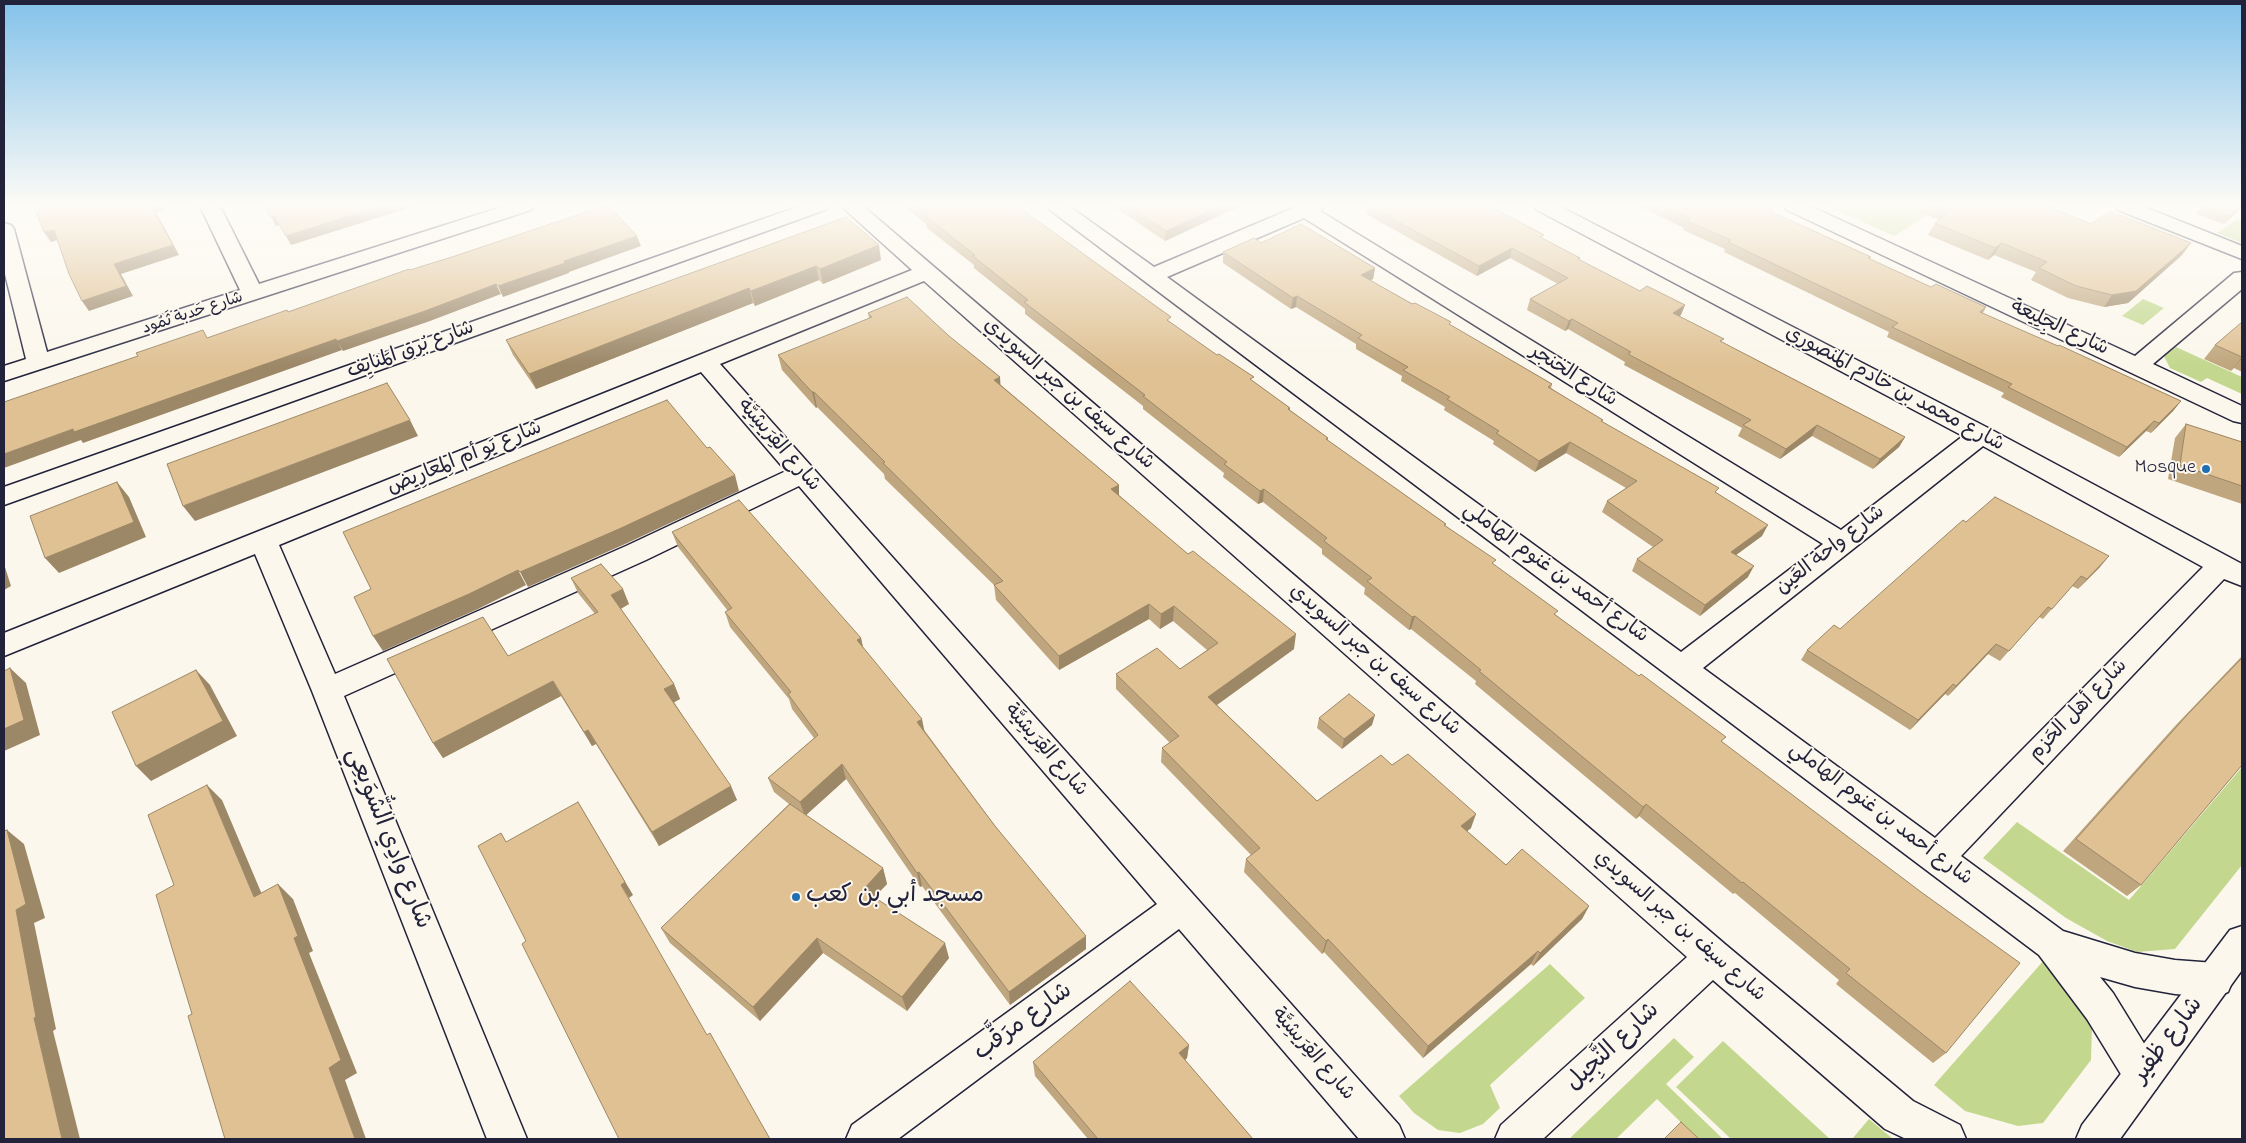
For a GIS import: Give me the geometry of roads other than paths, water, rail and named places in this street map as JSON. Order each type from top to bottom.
[{"type":"street","points":[[12,259],[38,363]]},
{"type":"street","points":[[238,259],[253,294]]},
{"type":"street","name":"شارع حَدبة ثَمُود","points":[[4,374],[360,259]]},
{"type":"street","name":"شارع بُرق المَنايِف","points":[[4,496],[668,259]]},
{"type":"street","name":"شارع سيف بن جبر السويدي","points":[[912,259],[1907,1127],[1946,1139]]},
{"type":"street","name":"شارع أحمد بن غنوم الهاملي","points":[[1129,259],[2051,943],[2100,1006],[2143,1076]]},
{"type":"street","points":[[1152,276],[1191,259]]},
{"type":"street","name":"شارع الخنجر","points":[[1392,259],[1842,543]]},
{"type":"street","name":"شارع محمد بن خادم المنصوري","points":[[1646,259],[1981,435],[2232,570]]},
{"type":"street","name":"شارع الجِلِيعة","points":[[1908,259],[2242,415]]},
{"type":"street","name":"شارع يَو أم المِعارِيض","points":[[4,644],[927,272]]},
{"type":"street","points":[[2137,366],[2242,278]]},
{"type":"street","name":"شارع القِرَيشِيَّة","points":[[706,362],[1385,1139]]},
{"type":"street","name":"شارع واحة العَين","points":[[1682,668],[1981,435]]},
{"type":"street","points":[[328,691],[636,553],[803,474]]},
{"type":"street","name":"شارع وادِي الشُّوَيعِي","points":[[263,540],[328,691],[507,1139]]},
{"type":"street","name":"شارع أهل الحَزم","points":[[1937,858],[2232,570]]},
{"type":"street","name":"شارع مرَقَّب","points":[[866,1139],[1182,906]]},
{"type":"street","name":"شارع ظفير","points":[[2096,1139],[2242,942]]},
{"type":"street","name":"شارع أحمد بن غنوم الهاملي","points":[[2051,943],[2135,970],[2175,977],[2215,980]]},
{"type":"street","name":"شارع النَّجِيل","points":[[1515,1139],[1713,957]]},
{"type":"place","name":"Mosque","points":[[2206,469]]},
{"type":"place","name":"مسجد أبي بن كعب","points":[[796,897]]}]
